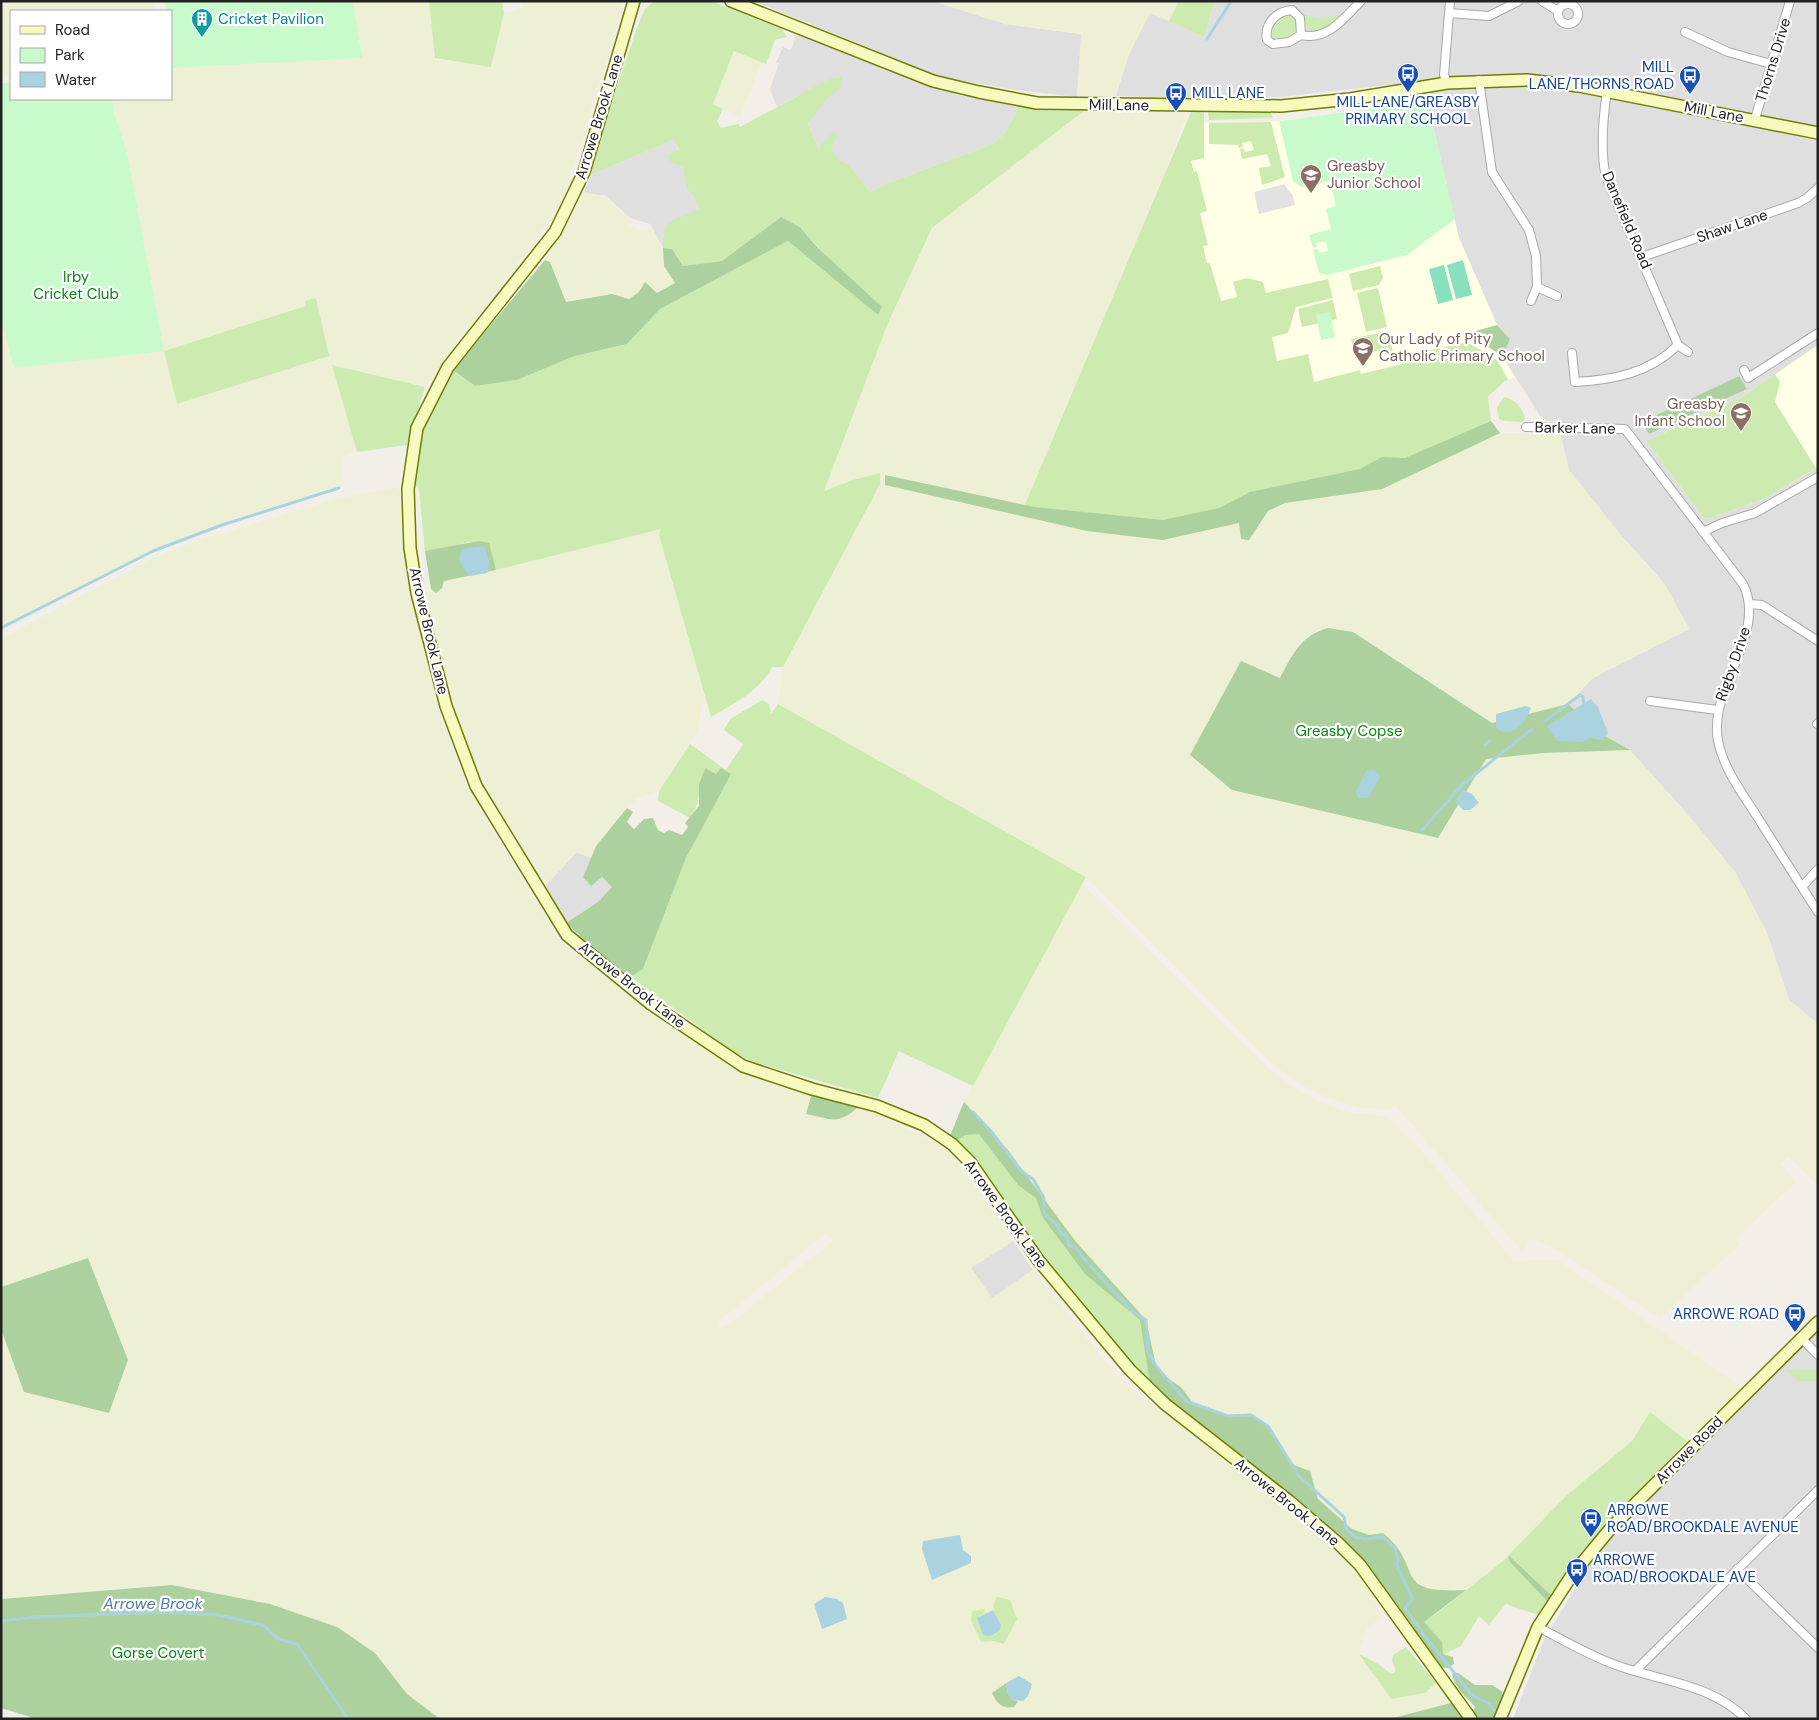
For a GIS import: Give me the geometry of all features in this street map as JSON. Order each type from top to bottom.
[{"type":"street","name":"Arrowe Brook Lane","points":[[634,1],[584,172],[555,232],[448,367],[418,428],[408,489],[410,548],[416,584],[446,706],[476,786],[567,935],[651,1004],[743,1066],[877,1106],[924,1125],[960,1152],[979,1175],[1038,1261],[1130,1370],[1165,1404],[1338,1542],[1360,1565],[1470,1719]]},
{"type":"street","name":"Mill Lane","points":[[731,1],[933,81],[1037,103],[1281,106],[1350,99],[1447,83],[1479,80],[1527,80],[1607,91],[1818,133]]},
{"type":"street","points":[[1302,35],[1300,18],[1292,10],[1277,15],[1271,20],[1266,33],[1267,40],[1278,45],[1302,35],[1316,36],[1334,28],[1361,1]]},
{"type":"street","points":[[1447,83],[1444,74],[1450,1]]},
{"type":"street","points":[[1449,13],[1489,16],[1519,1]]},
{"type":"street","points":[[1542,1],[1558,11]]},
{"type":"street","name":"Thorns Drive","points":[[1755,119],[1790,1]]},
{"type":"street","points":[[1685,32],[1728,52],[1771,64]]},
{"type":"street","points":[[1479,80],[1492,172],[1529,230],[1536,256],[1537,287],[1530,301]]},
{"type":"street","name":"Danefield Road","points":[[1607,91],[1604,110],[1604,167],[1678,345]]},
{"type":"street","name":"Shaw Lane","points":[[1642,257],[1798,203],[1818,188]]},
{"type":"street","points":[[1537,287],[1558,296]]},
{"type":"street","points":[[1744,370],[1748,378],[1818,334]]},
{"type":"street","points":[[1572,353],[1575,382],[1610,380],[1652,365],[1678,345],[1688,352]]},
{"type":"street","name":"Barker Lane","points":[[1526,427],[1625,429],[1703,532]]},
{"type":"street","points":[[1818,477],[1755,513],[1722,523],[1703,532],[1742,584],[1750,604],[1762,605],[1818,641]]},
{"type":"street","name":"Rigby Drive","points":[[1750,604],[1747,626],[1717,710],[1718,740],[1732,776],[1818,912]]},
{"type":"street","points":[[1650,701],[1717,710]]},
{"type":"street","points":[[1802,887],[1818,869]]},
{"type":"street","name":"Arrowe Road","points":[[1502,1716],[1538,1627],[1572,1575],[1611,1528],[1818,1322]]},
{"type":"street","points":[[1802,1338],[1818,1355]]},
{"type":"street","points":[[1635,1671],[1818,1490]]},
{"type":"street","points":[[1811,1496],[1818,1503]]},
{"type":"street","points":[[1737,1569],[1818,1648]]},
{"type":"street","points":[[1538,1627],[1587,1653],[1635,1671],[1704,1691],[1728,1704],[1746,1719]]},
{"type":"shaded area","points":[[1,1],[153,1],[155,10],[10,10],[10,76],[1,77]]},
{"type":"shaded area","points":[[353,1],[429,1],[435,58],[491,67],[504,13],[522,8],[524,1],[622,1],[621,16],[560,207],[425,387],[332,365],[357,452],[341,457],[343,485],[255,512],[153,550],[1,627],[1,319],[14,368],[164,351],[127,152],[114,113],[112,100],[172,100],[172,69],[184,66],[362,57]],"holes":[[[307,306],[177,404],[164,351]]]},
{"type":"shaded area","points":[[754,1],[933,1],[1005,24],[1082,34],[1077,97],[1016,90],[941,77]]},
{"type":"shaded area","points":[[933,1],[1179,1],[1169,21],[1150,13],[1128,56],[1116,96],[1077,97],[1081,34],[1005,24]]},
{"type":"shaded area","points":[[1215,1],[1818,1],[1818,1024],[1789,1000],[1767,933],[1735,872],[1684,810],[1568,704],[1593,678],[1689,629],[1664,583],[1620,534],[1569,470],[1560,433],[1560,421],[1548,421],[1540,416],[1503,357],[1510,339],[1497,325],[1459,238],[1425,94],[1424,81],[1281,97],[1216,99],[1116,96],[1128,56],[1150,12],[1204,37]]},
{"type":"shaded area","points":[[801,34],[892,72],[962,96],[1004,101],[1019,106],[1005,133],[993,144],[891,182],[870,192],[850,166],[826,166],[797,96],[777,107],[770,89],[779,63],[776,62],[783,47],[791,50],[796,36]]},
{"type":"shaded area","points":[[735,51],[762,62],[740,116],[713,105]]},
{"type":"shaded area","points":[[1415,100],[1417,106],[1423,105],[1423,102],[1427,101],[1459,238],[1497,325],[1510,339],[1503,357],[1515,378],[1508,379],[1488,395],[1491,421],[1250,492],[1167,169],[1188,119],[1209,123],[1271,122],[1354,111]]},
{"type":"shaded area","points":[[1085,110],[1186,112],[1167,169],[1254,507],[1382,489],[1500,433],[1560,433],[1569,470],[1620,534],[1664,583],[1689,629],[1593,678],[1568,704],[1492,723],[1353,632],[1328,628],[1315,631],[1301,641],[1289,659],[1232,790],[1438,838],[1485,759],[1544,753],[1630,750],[1684,810],[1735,872],[1767,933],[1789,1000],[1818,1024],[1818,1186],[1788,1156],[1781,1164],[1796,1182],[1734,1240],[1739,1245],[1660,1318],[1551,1246],[1531,1239],[1522,1252],[1396,1106],[1389,1109],[1360,1108],[1324,1096],[1294,1081],[1268,1060],[1086,877],[778,704],[783,667],[880,484],[880,473],[853,480],[824,492],[888,323],[932,228]]},
{"type":"shaded area","points":[[673,140],[713,214],[663,234],[663,248],[650,224],[630,218],[606,196],[584,193],[591,175]]},
{"type":"shaded area","points":[[1284,184],[1293,196],[1295,205],[1259,214],[1254,192]]},
{"type":"shaded area","points":[[584,193],[606,196],[630,218],[628,226],[647,232],[650,224],[663,248],[664,266],[675,283],[657,293],[639,292],[629,299],[612,294],[566,302],[550,262],[545,260],[563,233]]},
{"type":"shaded area","name":"Greasby Infant School","points":[[1818,345],[1818,467],[1764,499],[1708,519],[1703,517],[1646,441],[1739,399]]},
{"type":"shaded area","points":[[396,487],[400,491],[404,563],[439,710],[468,789],[560,942],[642,1003],[644,1011],[660,1015],[738,1069],[812,1093],[807,1114],[859,1106],[932,1140],[953,1156],[1013,1241],[971,1268],[992,1298],[1033,1270],[1100,1355],[1127,1385],[1255,1483],[1352,1565],[1370,1590],[1382,1618],[1367,1628],[1359,1654],[1391,1699],[1425,1693],[1436,1683],[1451,1703],[1389,1719],[440,1719],[407,1694],[337,1627],[270,1604],[172,1585],[1,1599],[1,1329],[24,1392],[88,1258],[1,1287],[1,639],[158,555],[209,537],[336,499]],"holes":[[[826,1233],[834,1240],[727,1326],[720,1328],[718,1322]]]},
{"type":"shaded area","points":[[662,529],[659,535],[706,699],[702,705],[698,731],[659,791],[637,798],[596,846],[591,858],[576,852],[544,887],[512,836],[468,750],[439,657],[423,591],[431,589],[436,593],[443,581]]},
{"type":"shaded area","points":[[577,852],[591,858],[583,877],[591,885],[602,877],[612,887],[598,902],[566,923],[544,887]]},
{"type":"shaded area","points":[[1082,884],[1271,1070],[1295,1088],[1320,1102],[1346,1112],[1386,1116],[1420,1149],[1514,1261],[1557,1260],[1748,1391],[1693,1446],[1650,1412],[1632,1441],[1566,1496],[1503,1561],[1436,1614],[1412,1629],[1363,1560],[1294,1498],[1229,1448],[1156,1366],[1146,1320],[1076,1242],[1007,1149],[964,1102]]},
{"type":"shaded area","points":[[1013,1241],[1033,1270],[992,1298],[971,1268]]},
{"type":"shaded area","points":[[1818,1322],[1818,1719],[1513,1719],[1544,1640],[1611,1528]]},
{"type":"green space","points":[[165,1],[353,1],[362,58],[173,68],[172,10],[166,10]]},
{"type":"green space","points":[[429,1],[502,1],[504,13],[491,67],[435,58]]},
{"type":"green space","points":[[654,1],[711,1],[782,29],[787,37],[775,40],[766,64],[734,51],[713,104],[723,109],[717,121],[721,128],[738,124],[740,127],[829,79],[842,77],[841,88],[828,98],[808,123],[820,152],[821,143],[828,139],[833,131],[838,135],[831,148],[838,160],[850,166],[870,192],[891,182],[993,144],[1005,133],[1019,106],[1085,110],[932,228],[888,323],[824,491],[853,480],[880,473],[880,484],[783,667],[772,667],[767,676],[753,690],[711,717],[659,535],[661,529],[496,570],[488,543],[468,542],[452,547],[425,551],[419,489],[414,483],[423,431],[453,370],[475,386],[517,380],[575,356],[627,344],[660,309],[788,241],[879,315],[800,227],[781,217],[722,261],[683,266],[672,249],[663,248],[665,229],[668,224],[677,218],[699,209],[694,196],[687,189],[683,166],[673,164],[667,157],[672,152],[679,150],[673,140],[591,175],[610,107],[637,28],[645,9]]},
{"type":"green space","points":[[1179,1],[1215,1],[1204,37],[1169,21]]},
{"type":"green space","points":[[1286,14],[1292,14],[1297,19],[1298,32],[1291,38],[1274,40],[1270,30],[1276,21]]},
{"type":"green space","points":[[1302,14],[1322,19],[1342,14],[1330,26],[1312,31],[1305,26]]},
{"type":"green space","name":"Irby Cricket Club","points":[[10,82],[10,100],[112,100],[114,113],[127,152],[164,351],[14,368],[1,319],[1,84]]},
{"type":"green space","points":[[1415,100],[1417,106],[1423,105],[1423,102],[1427,101],[1455,219],[1407,255],[1327,275],[1319,273],[1313,250],[1318,249],[1319,253],[1328,251],[1326,241],[1316,243],[1317,247],[1313,248],[1309,235],[1331,229],[1326,209],[1336,206],[1330,181],[1301,187],[1293,181],[1279,121],[1354,111]]},
{"type":"green space","points":[[1208,111],[1267,111],[1271,113],[1273,118],[1209,120]]},
{"type":"green space","points":[[1191,112],[1204,112],[1204,158],[1191,161],[1194,172],[1197,171],[1207,211],[1200,213],[1208,245],[1203,246],[1221,301],[1237,297],[1233,282],[1247,278],[1263,282],[1266,293],[1328,279],[1333,298],[1296,307],[1288,333],[1272,337],[1277,361],[1308,354],[1314,382],[1360,370],[1361,374],[1423,359],[1422,352],[1467,342],[1497,360],[1508,379],[1488,396],[1491,421],[1500,433],[1382,489],[1254,507],[1163,540],[1087,531],[1021,514]]},
{"type":"green space","points":[[1271,122],[1285,177],[1262,185],[1259,168],[1271,166],[1267,154],[1242,159],[1240,149],[1244,149],[1245,152],[1254,150],[1251,141],[1242,143],[1243,147],[1239,148],[1238,145],[1209,144],[1209,123]]},
{"type":"green space","points":[[781,217],[800,227],[818,248],[882,307],[878,315],[788,241],[660,309],[627,344],[575,356],[517,380],[475,386],[453,370],[545,260],[550,262],[566,302],[612,294],[629,299],[639,292],[645,282],[657,293],[675,283],[664,266],[663,248],[672,249],[683,266],[722,261]]},
{"type":"green space","points":[[1463,260],[1472,295],[1456,299],[1447,265]]},
{"type":"green space","points":[[1444,265],[1453,300],[1438,304],[1429,269]]},
{"type":"green space","points":[[1380,266],[1383,278],[1379,285],[1353,291],[1349,274]]},
{"type":"green space","points":[[1378,288],[1387,327],[1366,332],[1357,293]]},
{"type":"green space","points":[[316,298],[329,356],[177,404],[164,351],[306,306],[305,301]]},
{"type":"green space","points":[[1333,300],[1337,319],[1302,327],[1298,309]]},
{"type":"green space","points":[[1330,312],[1335,337],[1321,340],[1316,315]]},
{"type":"green space","points":[[1497,325],[1510,339],[1503,357],[1468,333]]},
{"type":"green space","points":[[1388,331],[1393,353],[1386,355],[1377,351],[1356,356],[1351,339]]},
{"type":"green space","points":[[332,365],[425,387],[407,445],[357,452]]},
{"type":"green space","name":"Greasby Infant School","points":[[1775,374],[1780,382],[1775,402],[1816,468],[1764,499],[1708,519],[1703,517],[1646,441],[1739,399]]},
{"type":"green space","points":[[1739,376],[1747,389],[1649,434],[1642,422]]},
{"type":"green space","points":[[1504,397],[1515,402],[1520,408],[1525,419],[1522,422],[1499,419],[1497,408]]},
{"type":"green space","points":[[1491,421],[1500,433],[1382,489],[1285,503],[1268,511],[1249,540],[1241,539],[1239,523],[1163,540],[1087,531],[885,485],[885,475],[1034,507],[1163,520],[1219,508],[1250,492],[1360,469],[1382,457],[1405,458]]},
{"type":"green space","points":[[479,541],[489,543],[496,570],[444,581],[442,588],[436,593],[431,589],[425,551]]},
{"type":"green space","name":"Greasby Copse","points":[[1328,628],[1353,632],[1492,723],[1568,704],[1603,735],[1630,750],[1544,753],[1486,759],[1438,838],[1232,790],[1190,755],[1241,661],[1280,678],[1298,647],[1311,636]]},
{"type":"green space","points":[[762,700],[769,704],[771,714],[778,704],[1086,877],[973,1086],[899,1051],[878,1098],[751,1061],[732,1051],[631,977],[643,969],[686,858],[730,774],[716,774],[705,768],[698,800],[690,818],[658,801],[659,791],[690,744],[726,770],[743,744],[724,730],[730,719]]},
{"type":"green space","points":[[705,768],[716,774],[721,768],[731,774],[686,858],[643,969],[631,977],[597,952],[566,923],[598,902],[612,887],[602,877],[591,886],[583,877],[596,846],[627,808],[633,812],[627,822],[634,829],[644,819],[653,818],[658,830],[664,833],[669,830],[682,835],[688,827],[685,823],[699,806],[699,785]]},
{"type":"green space","points":[[812,1093],[859,1106],[840,1119],[829,1119],[806,1114]]},
{"type":"green space","points":[[964,1102],[1007,1149],[1076,1242],[1146,1320],[1156,1366],[1167,1378],[1162,1393],[1125,1356],[1073,1297],[1026,1235],[982,1170],[962,1146],[950,1136]]},
{"type":"green space","points":[[964,1102],[1007,1149],[1076,1242],[1146,1320],[1156,1366],[1167,1378],[1181,1387],[1193,1403],[1228,1416],[1251,1415],[1268,1426],[1294,1465],[1310,1471],[1318,1499],[1352,1529],[1369,1535],[1383,1533],[1396,1546],[1417,1583],[1427,1588],[1466,1590],[1424,1622],[1442,1642],[1443,1654],[1453,1657],[1454,1664],[1447,1668],[1440,1667],[1363,1560],[1338,1536],[1150,1383],[1140,1320],[1085,1274],[1043,1218],[1036,1198],[1018,1185],[979,1134],[965,1135],[956,1141],[950,1136]]},
{"type":"green space","points":[[88,1258],[128,1360],[109,1413],[24,1392],[1,1329],[1,1287]]},
{"type":"green space","points":[[1818,1369],[1818,1381],[1797,1381],[1786,1370]]},
{"type":"green space","points":[[1650,1412],[1687,1441],[1580,1553],[1540,1616],[1506,1604],[1489,1625],[1479,1616],[1461,1646],[1434,1659],[1413,1629],[1436,1614],[1503,1561],[1566,1496],[1632,1441]]},
{"type":"green space","points":[[1508,1555],[1551,1595],[1548,1602],[1510,1562]]},
{"type":"green space","name":"Gorse Covert","points":[[172,1585],[270,1604],[337,1627],[375,1653],[407,1694],[440,1719],[37,1719],[1,1708],[1,1599]]},
{"type":"green space","points":[[997,1597],[1010,1600],[1017,1619],[1004,1644],[993,1641],[981,1642],[971,1621],[972,1611],[985,1609],[983,1615],[977,1618],[983,1635],[1001,1625],[994,1608]]},
{"type":"green space","points":[[1406,1647],[1436,1683],[1425,1693],[1391,1699],[1359,1654],[1380,1665],[1391,1674],[1396,1671],[1392,1661],[1393,1655]]},
{"type":"green space","points":[[1458,1673],[1475,1685],[1492,1685],[1503,1692],[1498,1719],[1389,1719],[1451,1703],[1460,1704],[1474,1710],[1475,1707],[1455,1684],[1452,1674]]},
{"type":"green space","points":[[1006,1683],[1008,1694],[1013,1700],[1018,1701],[1014,1707],[1000,1705],[992,1693]]},
{"type":"water","points":[[484,546],[490,563],[487,573],[470,576],[461,564],[462,549]]},
{"type":"water","points":[[1591,699],[1598,707],[1608,733],[1602,740],[1590,738],[1583,742],[1557,741],[1547,726]]},
{"type":"water","points":[[1526,706],[1531,708],[1522,724],[1513,731],[1507,732],[1496,728],[1496,714]]},
{"type":"water","points":[[1374,770],[1380,777],[1368,798],[1358,798],[1356,792],[1366,771]]},
{"type":"water","points":[[1463,790],[1472,794],[1479,803],[1470,810],[1463,810],[1455,801]]},
{"type":"water","points":[[960,1535],[963,1550],[971,1556],[971,1563],[932,1580],[922,1549],[923,1541]]},
{"type":"water","points":[[825,1597],[837,1599],[843,1603],[847,1619],[822,1629],[814,1604]]},
{"type":"water","points":[[993,1610],[1001,1625],[999,1631],[990,1636],[983,1635],[977,1618]]},
{"type":"water","points":[[1019,1676],[1032,1684],[1028,1696],[1023,1701],[1013,1700],[1008,1694],[1006,1683]]},
{"type":"waterway","points":[[1207,39],[1230,3]]},
{"type":"waterway","points":[[1,628],[153,551],[222,525],[339,488]]},
{"type":"waterway","points":[[1545,721],[1580,695],[1583,697],[1584,704]]},
{"type":"waterway","points":[[1422,830],[1462,785],[1532,729]]},
{"type":"waterway","points":[[1485,745],[1489,741]]},
{"type":"waterway","points":[[973,1112],[991,1131],[1021,1171],[1033,1179],[1044,1198],[1044,1213],[1056,1224],[1062,1234],[1067,1236],[1068,1244],[1078,1250],[1132,1311],[1146,1320],[1148,1352],[1156,1366],[1186,1401],[1228,1416],[1251,1415],[1268,1426],[1299,1476],[1344,1517],[1346,1528],[1355,1537],[1364,1539],[1383,1537],[1395,1548],[1398,1559],[1397,1566],[1413,1599],[1405,1608],[1473,1696],[1490,1704],[1498,1716]]},
{"type":"waterway","name":"Arrowe Brook","points":[[1,1621],[36,1617],[162,1612],[219,1615],[263,1625],[279,1639],[297,1644],[348,1719]]},
{"type":"place","name":"Cricket Pavilion","points":[[202,38]]},
{"type":"place","name":"MILL LANE/GREASBY PRIMARY SCHOOL","points":[[1408,93]]},
{"type":"place","name":"MILL LANE/THORNS ROAD","points":[[1690,95]]},
{"type":"place","name":"MILL LANE","points":[[1176,112]]},
{"type":"place","name":"Greasby Junior School","points":[[1311,194]]},
{"type":"place","name":"Our Lady of Pity Catholic Primary School","points":[[1363,367]]},
{"type":"place","name":"Greasby Infant School","points":[[1741,432]]},
{"type":"place","name":"ARROWE ROAD","points":[[1795,1333]]},
{"type":"place","name":"ARROWE ROAD/BROOKDALE AVENUE","points":[[1591,1538]]},
{"type":"place","name":"ARROWE ROAD/BROOKDALE AVE","points":[[1577,1588]]}]
